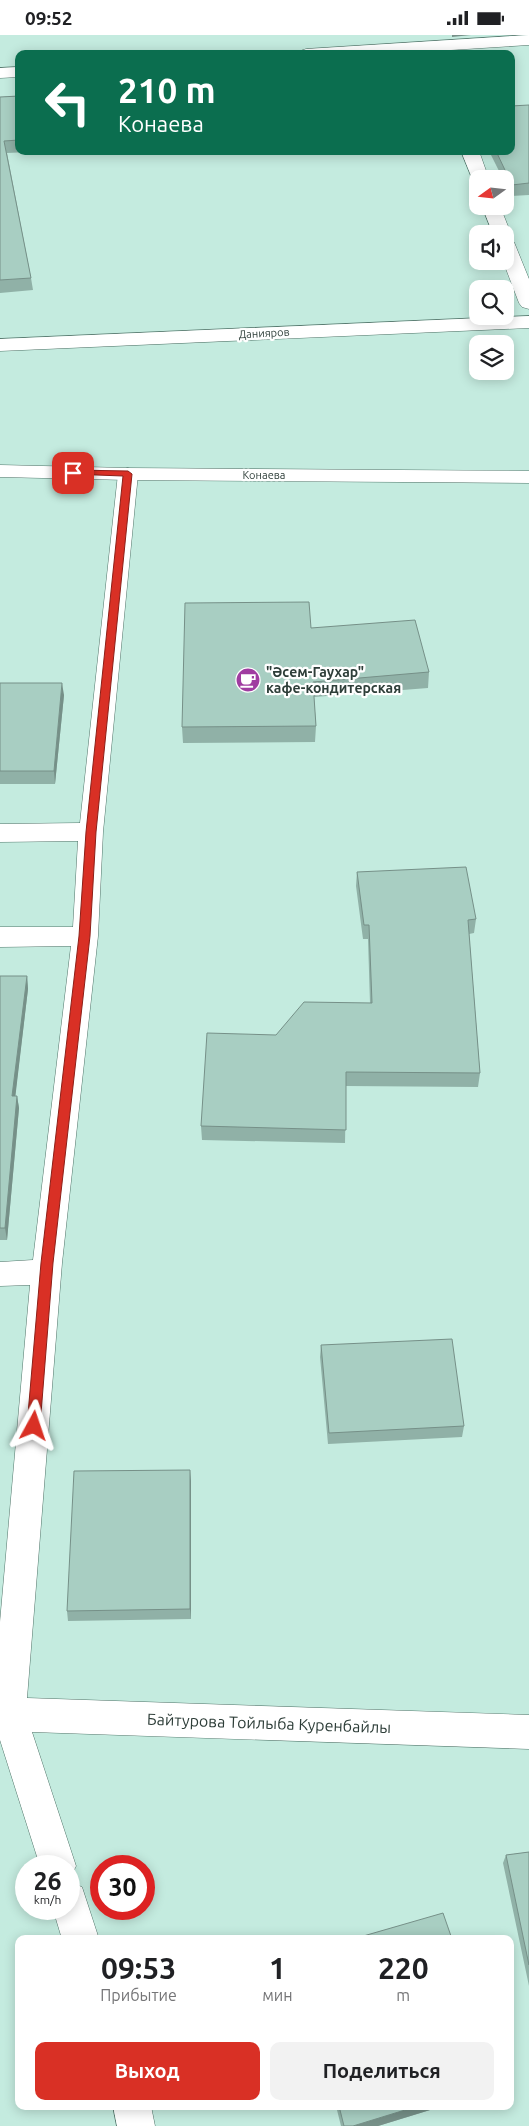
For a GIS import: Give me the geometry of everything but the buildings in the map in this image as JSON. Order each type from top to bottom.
[{"type":"street","points":[[360,50],[529,40]]},
{"type":"street","points":[[0,73],[15,72]]},
{"type":"street","points":[[471,155],[477,170]]},
{"type":"street","points":[[514,265],[529,303]]},
{"type":"street","name":"Данияров","points":[[0,345],[529,322]]},
{"type":"street","name":"Конаева","points":[[0,471],[128,474],[529,477]]},
{"type":"street","points":[[54,1855],[4,1714],[47,1272],[84,936],[91,832],[128,474]]},
{"type":"street","points":[[0,833],[91,832]]},
{"type":"street","points":[[0,937],[84,936]]},
{"type":"street","points":[[0,1274],[47,1272]]},
{"type":"street","name":"Байтурова Тойлыба Куренбайлы","points":[[4,1714],[529,1732]]},
{"type":"street","points":[[75,1920],[80,1935]]},
{"type":"street","points":[[133,2110],[136,2126]]},
{"type":"place","name":"\"Әсем-Гаухар\" кафе-кондитерская","points":[[248,680]]},
{"type":"route","points":[[34,1426],[47,1263],[84,936],[91,832],[128,474],[73,473]]}]
